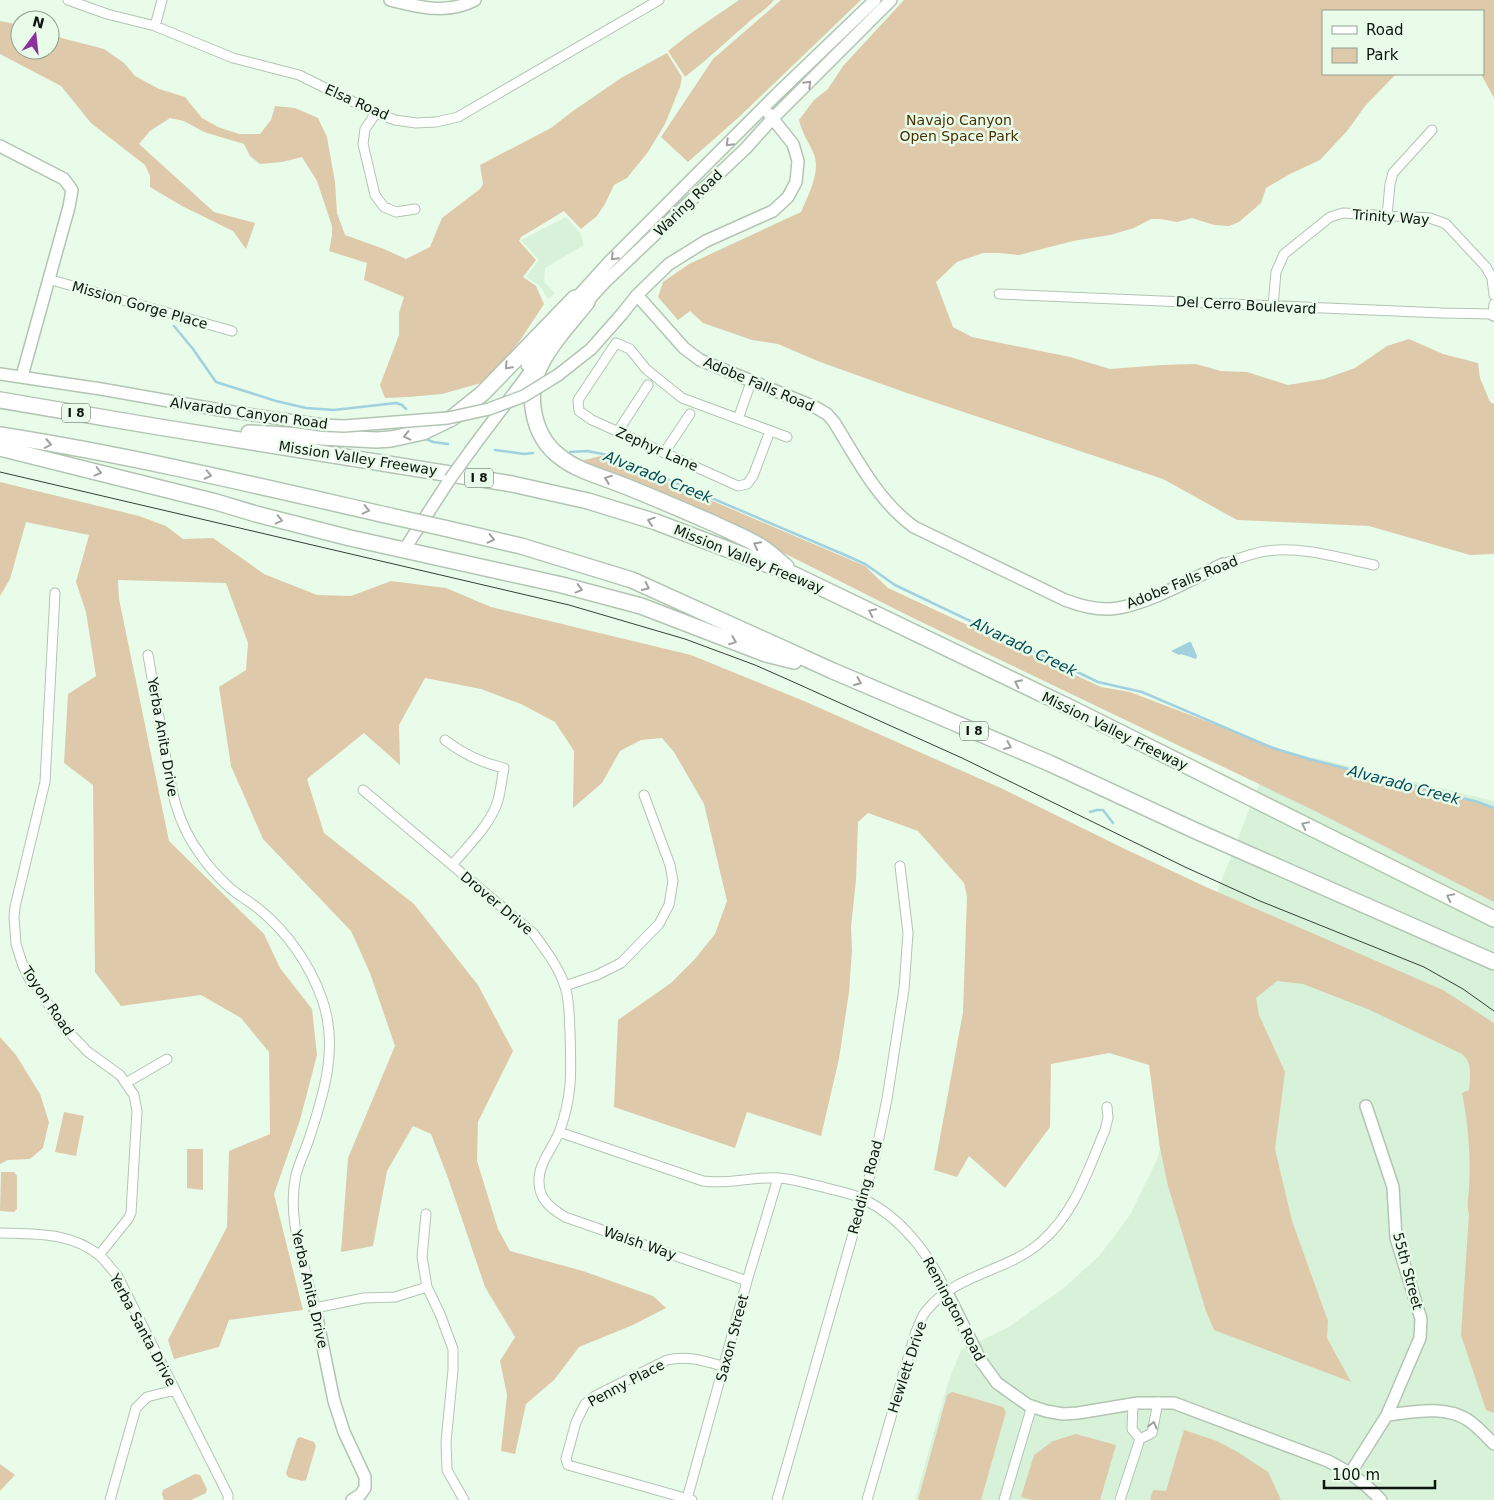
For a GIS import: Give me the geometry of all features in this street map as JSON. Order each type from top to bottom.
[{"type":"highway","points":[[153,426],[362,440],[392,439],[423,432],[452,418],[483,393],[581,300]]},
{"type":"highway","points":[[581,300],[539,367],[534,383],[535,420],[550,448],[572,464],[651,496],[764,548],[795,575]]},
{"type":"highway","name":"Mission Valley Freeway","points":[[0,400],[512,484],[588,501],[656,522],[795,575],[1073,709],[1494,918]]},
{"type":"highway","name":"I 8","points":[[0,435],[150,462],[444,528],[521,546],[632,580],[833,671],[1049,764],[1196,832],[1494,962]]},
{"type":"highway","points":[[0,448],[404,550],[562,584],[642,606],[766,654],[833,671]]},
{"type":"street","name":"Elsa Road","points":[[70,0],[107,14],[155,26],[233,58],[299,75],[395,120],[416,123],[458,118],[659,0]]},
{"type":"street","points":[[155,26],[162,0]]},
{"type":"street","points":[[390,0],[426,9],[439,10],[462,6],[475,0]]},
{"type":"street","name":"Waring Road","points":[[404,550],[471,450],[496,415],[518,389],[610,260],[875,0]]},
{"type":"street","name":"Waring Road","points":[[581,300],[746,148],[773,118],[891,0]]},
{"type":"street","points":[[637,295],[669,264],[686,252],[773,211],[788,198],[796,182],[798,160],[793,144],[764,108]]},
{"type":"street","points":[[376,112],[366,129],[363,144],[375,196],[384,207],[396,212],[415,209]]},
{"type":"street","points":[[1387,216],[1393,173],[1432,130]]},
{"type":"street","points":[[0,146],[64,179],[72,190],[69,207],[22,376]]},
{"type":"street","name":"Trinity Way","points":[[1273,306],[1276,272],[1284,254],[1330,217],[1343,213],[1430,218],[1446,224],[1486,267],[1492,278],[1494,295]]},
{"type":"street","name":"Mission Gorge Place","points":[[48,278],[232,331]]},
{"type":"street","name":"Del Cerro Boulevard","points":[[999,294],[1494,314]]},
{"type":"street","name":"Alvarado Canyon Road","points":[[0,374],[323,425],[344,426],[448,418],[489,409],[524,396],[558,375],[591,349],[637,295]]},
{"type":"street","name":"Adobe Falls Road","points":[[637,295],[692,355],[751,382],[815,407],[827,414],[872,483],[897,513],[914,528],[1065,600],[1082,606],[1106,609],[1127,606],[1143,601],[1223,564],[1262,552],[1297,550],[1374,565]]},
{"type":"street","points":[[1494,304],[1494,314]]},
{"type":"street","name":"Zephyr Lane","points":[[738,419],[682,398],[646,369],[630,349],[616,343],[578,400],[580,411],[592,420],[738,486],[747,484],[754,476],[770,431]]},
{"type":"street","points":[[751,382],[738,419],[787,437]]},
{"type":"street","points":[[618,432],[648,385]]},
{"type":"street","points":[[664,452],[690,414]]},
{"type":"street","name":"Toyon Road","points":[[56,593],[45,782],[14,917],[16,944],[30,980],[38,988],[62,1025],[88,1052],[120,1075],[134,1095],[137,1111],[131,1213],[99,1255]]},
{"type":"street","name":"Yerba Anita Drive","points":[[148,655],[172,798],[183,828],[210,868],[230,888],[271,920],[296,949],[304,960],[322,1000],[329,1032],[328,1069],[320,1105],[296,1176],[293,1217],[337,1409],[352,1453],[365,1477],[365,1488],[360,1495],[352,1500]]},
{"type":"street","points":[[446,740],[471,757],[504,768],[500,793],[490,818],[452,865]]},
{"type":"street","name":"Drover Drive","points":[[363,790],[534,934],[552,959],[565,986],[569,1005],[572,1081],[560,1132],[540,1170],[541,1194]]},
{"type":"street","points":[[565,986],[597,975],[621,963],[659,924],[669,905],[673,881],[670,865],[644,795]]},
{"type":"street","name":"Redding Road","points":[[777,1500],[875,1157],[887,1099],[904,989],[908,933],[900,866]]},
{"type":"street","points":[[126,1083],[166,1059]]},
{"type":"street","name":"55th Street","points":[[1351,1472],[1387,1415],[1420,1338],[1421,1319],[1396,1238],[1393,1187],[1366,1106]]},
{"type":"street","name":"Hewlett Drive","points":[[868,1500],[915,1334],[926,1311],[946,1291],[968,1279],[1019,1258],[1040,1244],[1056,1228],[1074,1203],[1105,1130],[1108,1118],[1107,1107]]},
{"type":"street","name":"Remington Road","points":[[560,1132],[703,1181],[722,1183],[778,1178],[819,1186],[863,1199],[887,1215],[909,1234],[926,1256],[946,1291],[981,1361],[997,1382],[1032,1406],[1063,1414],[1133,1404],[1174,1403],[1328,1461],[1351,1472]]},
{"type":"street","name":"Saxon Street","points":[[690,1499],[748,1281],[778,1178]]},
{"type":"street","name":"Walsh Way","points":[[541,1194],[553,1210],[565,1217],[748,1281]]},
{"type":"street","points":[[426,1214],[422,1257],[426,1287],[440,1314],[453,1349],[454,1370],[446,1442],[447,1470],[464,1500]]},
{"type":"street","name":"Yerba Santa Drive","points":[[0,1233],[51,1235],[77,1242],[99,1255],[117,1276],[228,1495],[228,1500]]},
{"type":"street","points":[[315,1308],[364,1298],[395,1297],[426,1287]]},
{"type":"street","name":"Penny Place","points":[[690,1499],[568,1464],[566,1460],[576,1422],[584,1404],[595,1396],[667,1360],[680,1357],[691,1358],[725,1366]]},
{"type":"street","points":[[110,1500],[136,1408],[147,1397],[175,1390]]},
{"type":"street","points":[[1120,1500],[1140,1439],[1152,1433],[1158,1402]]},
{"type":"street","points":[[1133,1404],[1132,1429],[1140,1439]]},
{"type":"street","points":[[1004,1500],[1032,1406]]},
{"type":"street","points":[[1387,1415],[1434,1411],[1448,1412],[1468,1420],[1494,1444]]},
{"type":"street","points":[[1351,1472],[1381,1500]]},
{"type":"shaded area","points":[[566,217],[580,233],[584,245],[545,268],[544,282],[555,293],[548,299],[539,285],[526,277],[539,260],[521,240]]},
{"type":"shaded area","points":[[1273,748],[1494,801],[1494,1500],[915,1500],[948,1383],[961,1350],[1007,1328],[1064,1288],[1100,1255],[1130,1215],[1157,1160],[1160,1148],[1150,1065]]},
{"type":"green space","points":[[739,0],[774,0],[766,9],[685,77],[668,51]]},
{"type":"green space","points":[[781,0],[861,0],[738,118],[688,162],[661,137],[713,59]]},
{"type":"green space","name":"Navajo Canyon Open Space Park","points":[[904,0],[1494,0],[1494,98],[1482,75],[1484,75],[1484,10],[1322,10],[1322,75],[1395,75],[1366,105],[1347,131],[1320,160],[1266,188],[1261,203],[1239,222],[1229,226],[1214,225],[1192,218],[1177,222],[1151,219],[1134,228],[1110,235],[1073,241],[1019,255],[983,253],[957,262],[936,282],[953,327],[972,337],[1070,357],[1110,369],[1196,364],[1221,371],[1247,372],[1288,385],[1324,379],[1355,368],[1387,346],[1409,339],[1443,354],[1478,363],[1480,378],[1490,402],[1494,404],[1494,554],[1470,555],[1369,526],[1237,520],[1163,479],[907,393],[820,362],[778,344],[752,340],[703,323],[690,311],[678,320],[658,297],[663,282],[689,264],[801,212],[813,183],[816,167],[813,152],[803,133],[799,120],[814,100],[828,89],[843,66]]},
{"type":"green space","points":[[0,21],[10,23],[10,59],[0,54]]},
{"type":"green space","points":[[60,38],[104,49],[124,63],[135,76],[159,89],[185,97],[202,118],[218,127],[239,134],[260,134],[271,120],[275,106],[295,108],[318,118],[327,137],[335,182],[337,213],[345,235],[406,259],[430,247],[442,218],[480,189],[483,184],[480,165],[551,128],[621,78],[667,53],[682,77],[680,87],[665,124],[648,152],[627,178],[614,185],[597,216],[581,229],[564,211],[521,237],[519,241],[536,260],[523,277],[536,286],[544,304],[519,342],[485,382],[442,394],[385,398],[380,385],[399,335],[399,313],[404,297],[364,280],[367,263],[329,251],[332,226],[317,181],[302,157],[282,162],[260,164],[250,156],[244,144],[204,132],[184,121],[170,118],[150,131],[139,144],[214,212],[255,223],[246,249],[233,231],[182,206],[150,187],[150,176],[145,165],[91,123],[61,86],[11,60],[60,60]]},
{"type":"green space","points":[[605,455],[865,566],[888,588],[1101,687],[1130,692],[1295,755],[1445,793],[1494,808],[1494,902],[1315,811],[913,618],[718,520],[580,461]]},
{"type":"green space","points":[[0,482],[139,516],[166,526],[183,539],[213,538],[264,574],[317,595],[351,596],[391,581],[446,588],[491,607],[691,655],[804,701],[1003,789],[1206,887],[1443,990],[1494,1023],[1494,1413],[1486,1410],[1461,1335],[1469,1214],[1470,1163],[1462,1093],[1469,1090],[1470,1075],[1468,1061],[1462,1054],[1370,1010],[1303,984],[1277,981],[1256,998],[1259,1015],[1285,1072],[1275,1149],[1292,1221],[1328,1321],[1327,1338],[1351,1382],[1214,1330],[1206,1311],[1168,1186],[1160,1148],[1149,1065],[1109,1053],[1051,1064],[1050,1127],[1005,1188],[969,1156],[957,1177],[934,1170],[963,1012],[967,897],[964,883],[918,831],[868,813],[858,822],[849,992],[839,1059],[821,1136],[747,1112],[735,1148],[614,1107],[618,1020],[671,983],[695,959],[715,934],[727,901],[704,804],[674,752],[662,738],[641,740],[620,751],[602,783],[573,808],[574,751],[555,722],[521,704],[481,689],[425,678],[399,725],[400,765],[364,733],[307,779],[324,833],[414,904],[478,985],[513,1051],[478,1122],[477,1161],[498,1229],[510,1251],[583,1271],[653,1296],[666,1308],[633,1325],[579,1347],[554,1380],[526,1404],[515,1454],[501,1451],[507,1395],[500,1361],[515,1337],[485,1287],[431,1134],[413,1126],[387,1171],[373,1246],[341,1252],[348,1158],[395,1046],[370,973],[351,931],[263,839],[231,766],[219,687],[246,670],[248,643],[226,583],[118,580],[119,599],[169,841],[264,934],[280,968],[312,1009],[317,1055],[300,1120],[274,1194],[303,1310],[229,1320],[219,1347],[174,1359],[168,1340],[227,1227],[229,1151],[270,1134],[269,1052],[241,1018],[201,995],[121,1006],[95,972],[93,785],[64,763],[68,694],[96,676],[86,612],[76,582],[89,535],[26,522],[10,579],[0,596]]},
{"type":"green space","points":[[0,1037],[16,1055],[40,1094],[49,1122],[43,1148],[30,1159],[8,1160],[0,1164]]},
{"type":"green space","points":[[64,1112],[84,1116],[76,1156],[55,1152]]},
{"type":"green space","points":[[187,1149],[203,1149],[203,1190],[187,1188]]},
{"type":"green space","points":[[1,1172],[14,1172],[17,1176],[17,1209],[14,1212],[0,1211]]},
{"type":"green space","points":[[952,1392],[1003,1407],[1006,1412],[981,1500],[918,1500],[947,1395]]},
{"type":"green space","points":[[1184,1430],[1217,1441],[1268,1472],[1281,1500],[1150,1500],[1153,1490],[1166,1491]]},
{"type":"green space","points":[[1076,1434],[1116,1445],[1100,1500],[1032,1500],[1021,1497],[1034,1455],[1053,1441]]},
{"type":"green space","points":[[300,1437],[314,1442],[316,1446],[306,1480],[302,1481],[288,1477],[286,1473],[297,1439]]},
{"type":"green space","points":[[0,1464],[15,1475],[0,1491]]},
{"type":"green space","points":[[195,1474],[200,1475],[207,1489],[206,1493],[191,1500],[164,1500],[163,1490]]},
{"type":"water","points":[[1191,642],[1197,656],[1196,659],[1171,651]]},
{"type":"waterway","name":"Alvarado Creek","points":[[174,326],[216,382],[276,401],[306,408],[334,410],[396,403],[406,409]]},
{"type":"waterway","name":"Alvarado Creek","points":[[426,439],[448,444]]},
{"type":"waterway","name":"Alvarado Creek","points":[[495,450],[524,454],[533,453]]},
{"type":"waterway","name":"Alvarado Creek","points":[[570,452],[587,451],[613,456],[845,555],[865,564],[895,585],[1098,682],[1142,692],[1273,748],[1478,802],[1494,808]]},
{"type":"waterway","points":[[1090,812],[1103,810],[1113,823]]},
{"type":"tram line","points":[[0,472],[569,605],[685,639],[755,665],[962,758],[1185,867],[1260,901],[1424,967],[1463,989],[1494,1011]]}]
